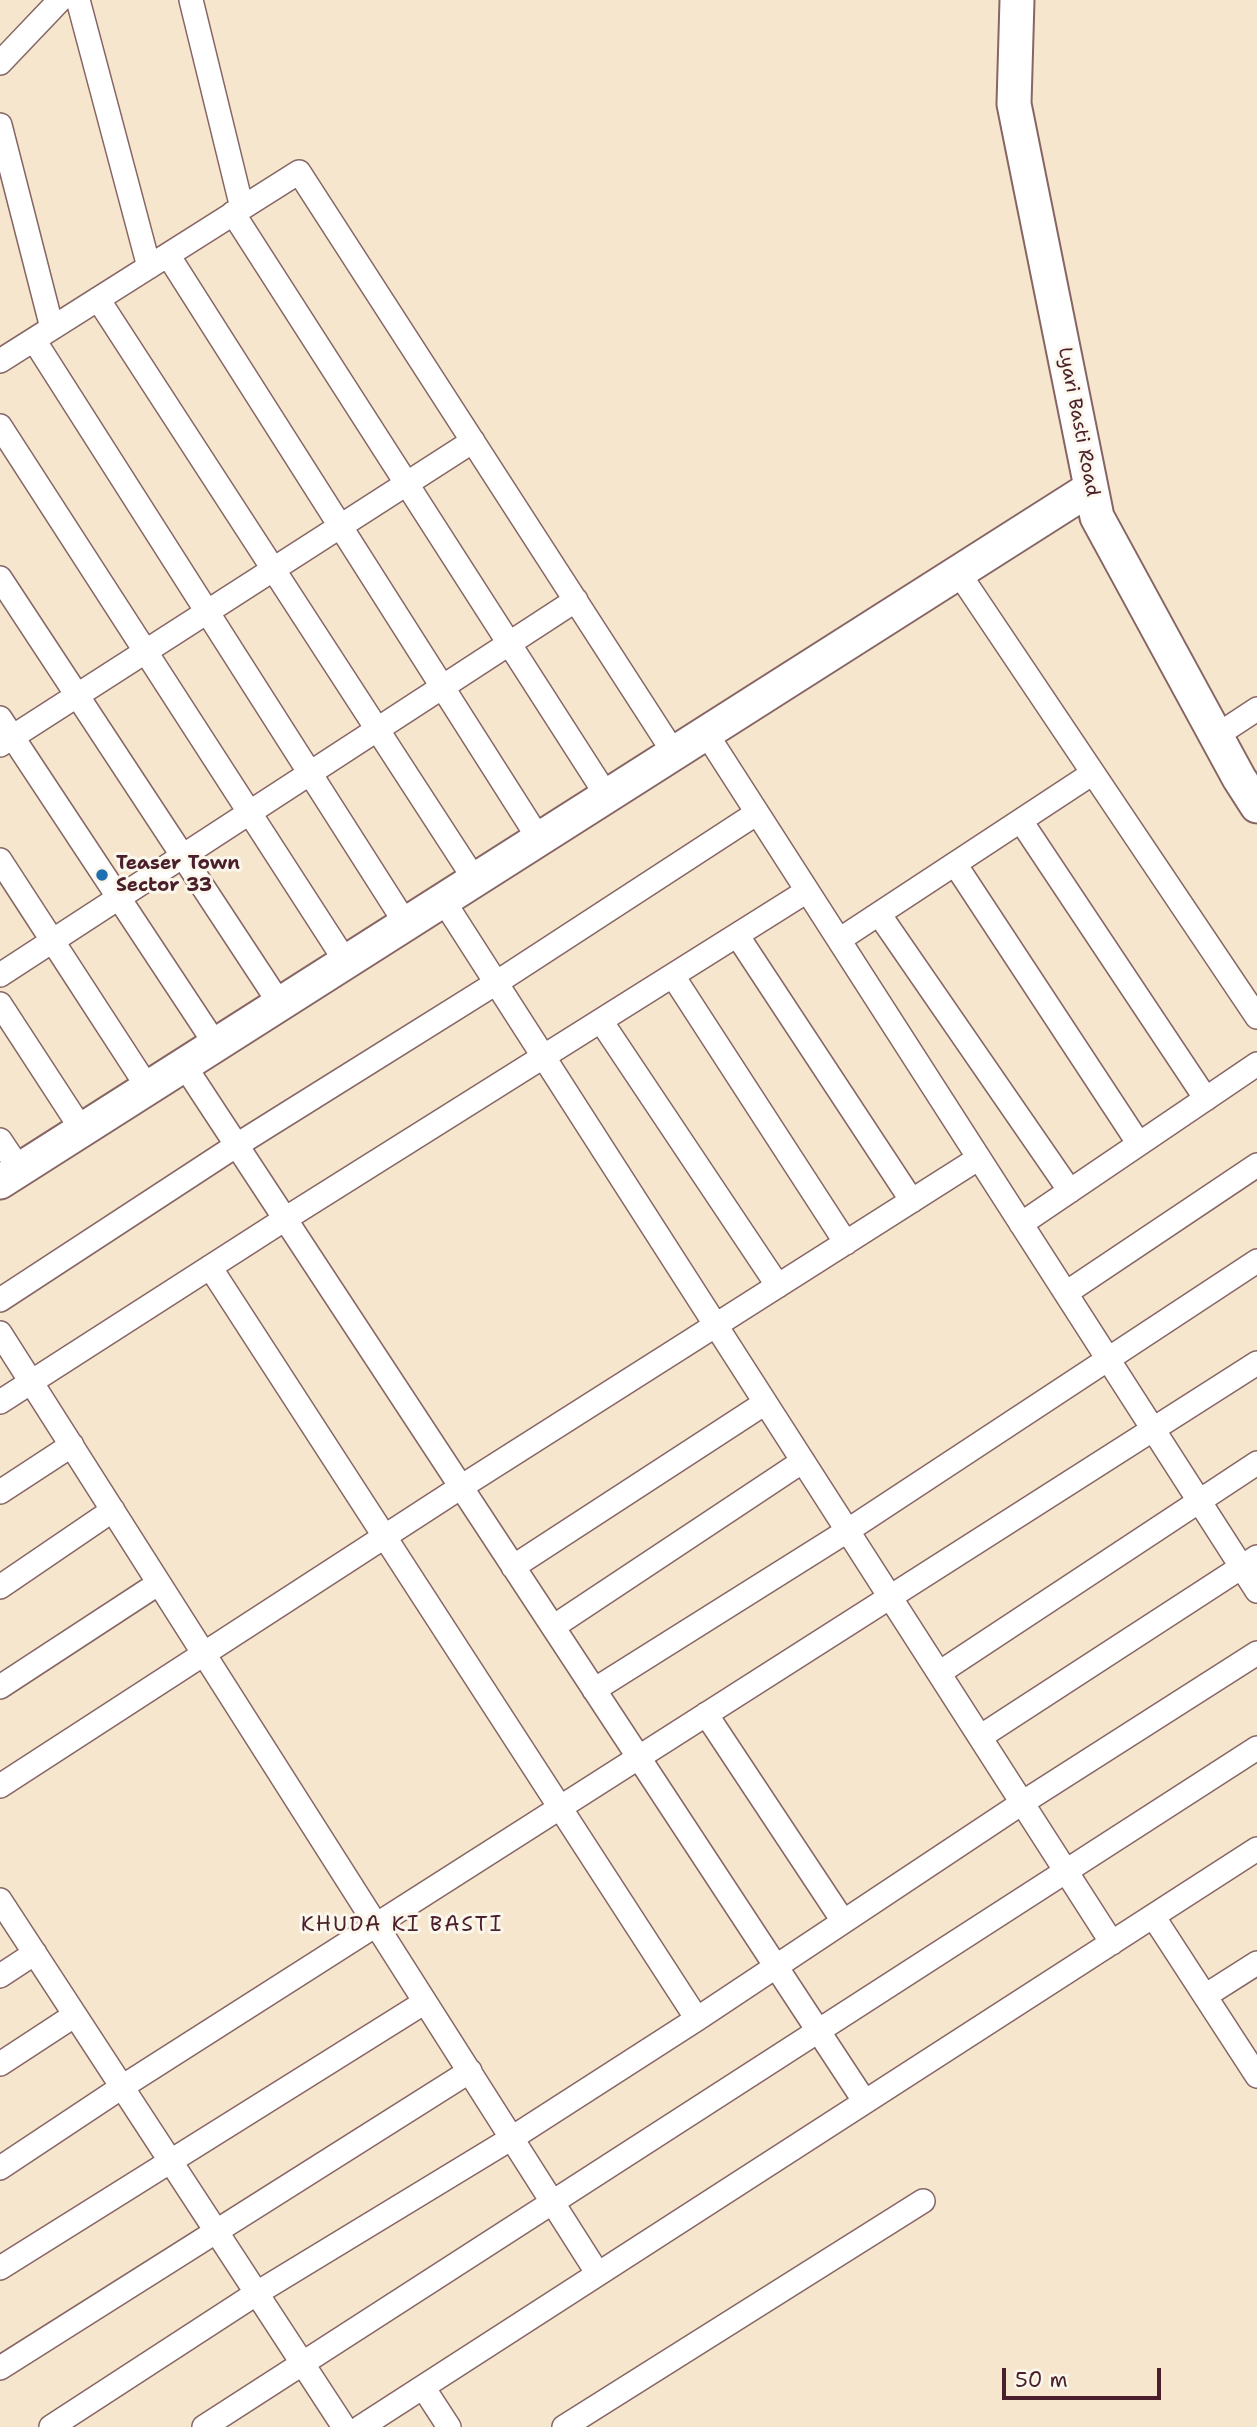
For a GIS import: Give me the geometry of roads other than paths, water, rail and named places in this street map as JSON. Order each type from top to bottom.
[{"type":"street","points":[[0,63],[60,0]]},
{"type":"street","points":[[78,0],[159,261],[340,526],[540,839]]},
{"type":"street","points":[[191,0],[238,211],[407,483],[607,796]]},
{"type":"street","name":"Lyari Basti Road","points":[[1017,0],[1014,104],[1097,517],[1257,806]]},
{"type":"street","points":[[0,125],[43,334],[207,612],[406,924]]},
{"type":"street","points":[[0,361],[299,172],[674,753]]},
{"type":"street","points":[[98,299],[475,880]]},
{"type":"street","points":[[0,426],[346,962]]},
{"type":"street","points":[[216,1045],[4,733],[77,695],[472,440]]},
{"type":"street","points":[[0,1140],[10,1176],[1091,488]]},
{"type":"street","points":[[958,572],[1257,1017]]},
{"type":"street","points":[[0,578],[280,1004]]},
{"type":"street","points":[[0,975],[576,600]]},
{"type":"street","points":[[1216,736],[1257,709]]},
{"type":"street","points":[[706,733],[1198,1500],[1249,1562],[1257,1591]]},
{"type":"street","points":[[839,940],[1093,773]]},
{"type":"street","points":[[0,1300],[237,1145],[496,983],[757,813]]},
{"type":"street","points":[[1021,821],[1206,1099]]},
{"type":"street","points":[[0,860],[148,1088]]},
{"type":"street","points":[[955,864],[1139,1144]]},
{"type":"street","points":[[0,1402],[285,1219],[807,891]]},
{"type":"street","points":[[443,900],[1112,1943]]},
{"type":"street","points":[[878,914],[1070,1191]]},
{"type":"street","points":[[737,935],[912,1200]]},
{"type":"street","points":[[673,976],[846,1243]]},
{"type":"street","points":[[0,1004],[82,1130]]},
{"type":"street","points":[[601,1021],[778,1286]]},
{"type":"street","points":[[1021,1224],[1257,1064]]},
{"type":"street","points":[[184,1065],[864,2102]]},
{"type":"street","points":[[0,1786],[461,1487],[979,1158]]},
{"type":"street","points":[[1066,1293],[1257,1165]]},
{"type":"street","points":[[594,1690],[847,1531],[1257,1261]]},
{"type":"street","points":[[210,1268],[696,2019]]},
{"type":"street","points":[[0,1333],[598,2274]]},
{"type":"street","points":[[0,2168],[122,2087],[1257,1363]]},
{"type":"street","points":[[513,1567],[765,1403]]},
{"type":"street","points":[[0,1492],[72,1445]]},
{"type":"street","points":[[553,1627],[803,1461]]},
{"type":"street","points":[[939,1673],[1257,1463]]},
{"type":"street","points":[[0,1587],[113,1510]]},
{"type":"street","points":[[980,1737],[1249,1562]]},
{"type":"street","points":[[0,1687],[159,1583]]},
{"type":"street","points":[[51,2427],[257,2293],[512,2138],[1022,1803],[1257,1653]]},
{"type":"street","points":[[706,1714],[843,1921]]},
{"type":"street","points":[[204,2427],[1257,1748]]},
{"type":"street","points":[[361,2427],[1257,1849]]},
{"type":"street","points":[[0,1900],[344,2427]]},
{"type":"street","points":[[1153,1916],[1257,2076]]},
{"type":"street","points":[[0,1976],[35,1953]]},
{"type":"street","points":[[1205,1997],[1257,1963]]},
{"type":"street","points":[[0,2268],[425,2002]]},
{"type":"street","points":[[0,2064],[75,2015]]},
{"type":"street","points":[[0,2368],[470,2071]]},
{"type":"street","points":[[564,2427],[923,2202]]},
{"type":"street","points":[[423,2387],[449,2427]]},
{"type":"place","name":"Teaser Town Sector 33","points":[[102,875]]},
{"type":"district","name":"KHUDA KI BASTI","points":[[402,1926]]}]
